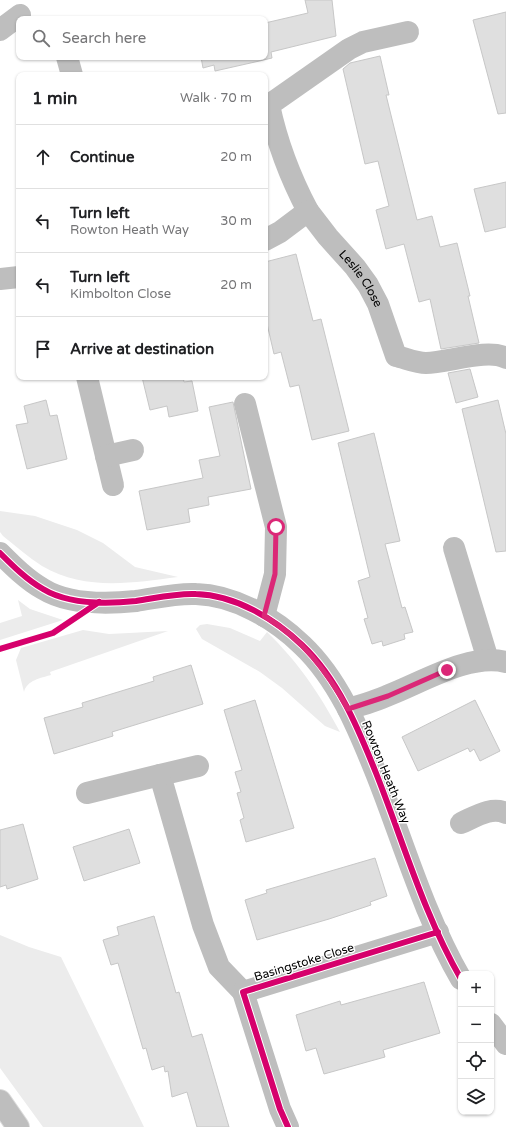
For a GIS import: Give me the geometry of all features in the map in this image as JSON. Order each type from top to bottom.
[{"type":"street","points":[[0,30],[21,11]]},
{"type":"street","name":"Leslie Close","points":[[408,32],[363,42],[349,49],[268,106],[276,140],[308,211],[328,237],[355,267],[368,285],[378,304],[396,356],[425,363],[496,355],[506,358]]},
{"type":"street","points":[[68,60],[71,72]]},
{"type":"street","points":[[268,238],[280,232],[308,211]]},
{"type":"street","points":[[0,279],[16,277]]},
{"type":"street","points":[[88,380],[113,485]]},
{"type":"street","points":[[245,404],[276,527],[275,574],[264,616]]},
{"type":"street","points":[[106,456],[133,450]]},
{"type":"street","points":[[348,709],[388,696],[447,670],[497,661],[454,548]]},
{"type":"street","name":"Rowton Heath Way","points":[[0,552],[30,581],[44,590],[73,599],[115,602],[185,594],[198,594],[232,602],[264,616],[283,628],[304,646],[336,688],[348,709],[371,760],[438,932],[458,973]]},
{"type":"street","points":[[87,793],[198,766]]},
{"type":"street","name":"Basingstoke Close","points":[[160,775],[203,925],[219,967],[243,992],[280,1109],[288,1127]]},
{"type":"street","points":[[461,823],[488,811],[498,810],[506,813]]},
{"type":"street","name":"Basingstoke Close","points":[[243,992],[438,932]]},
{"type":"street","points":[[494,1028],[506,1044]]},
{"type":"street","points":[[0,1101],[18,1127]]},
{"type":"shaded area","points":[[0,511],[35,516],[77,530],[103,543],[135,567],[178,577],[126,583],[108,583],[75,579],[58,574],[37,563],[3,536],[0,532]]},
{"type":"shaded area","points":[[18,600],[30,609],[63,620],[0,640],[0,623],[22,616]]},
{"type":"shaded area","points":[[207,624],[230,628],[260,641],[267,632],[289,655],[308,679],[340,732],[325,726],[282,688],[260,672],[202,639],[196,629],[200,625]]},
{"type":"shaded area","points":[[83,630],[109,634],[168,631],[50,672],[51,675],[31,682],[24,692],[16,660],[21,648]]},
{"type":"shaded area","points":[[0,935],[29,947],[61,957],[144,1127],[43,1127],[0,1068]]},
{"type":"building","points":[[305,0],[332,0],[336,36],[271,52],[272,58],[268,59],[268,22],[308,13]]},
{"type":"building","points":[[506,12],[506,113],[498,114],[473,20]]},
{"type":"building","points":[[380,56],[389,95],[386,95],[417,220],[432,216],[440,247],[457,243],[470,296],[468,296],[479,343],[441,349],[430,299],[419,302],[404,244],[386,249],[376,210],[389,206],[378,161],[365,164],[343,69],[350,63]]},
{"type":"building","points":[[202,60],[263,60],[215,71],[214,65],[203,68]]},
{"type":"building","points":[[506,182],[506,227],[485,232],[474,189]]},
{"type":"building","points":[[296,254],[313,321],[321,319],[349,431],[312,440],[299,385],[290,387],[281,352],[274,354],[268,328],[268,261]]},
{"type":"building","points":[[470,369],[478,397],[456,403],[448,373]]},
{"type":"building","points":[[143,380],[192,381],[198,411],[169,417],[167,406],[150,410]]},
{"type":"building","points":[[46,400],[50,416],[57,415],[67,459],[27,469],[16,425],[28,423],[24,406]]},
{"type":"building","points":[[498,400],[506,434],[506,551],[496,552],[462,409]]},
{"type":"building","points":[[233,402],[251,489],[208,497],[209,505],[188,509],[190,522],[147,530],[139,491],[203,478],[199,460],[220,456],[209,407]]},
{"type":"building","points":[[374,433],[400,541],[385,544],[402,608],[405,607],[413,632],[404,634],[405,639],[383,646],[382,641],[372,644],[364,619],[368,618],[358,581],[370,577],[338,443]]},
{"type":"building","points":[[191,665],[203,704],[112,732],[113,736],[54,754],[44,718],[83,707],[82,703],[154,681],[153,677]]},
{"type":"building","points":[[255,700],[294,828],[246,842],[240,820],[244,818],[237,793],[241,792],[235,772],[242,770],[224,710]]},
{"type":"building","points":[[475,700],[500,751],[480,761],[474,749],[470,752],[468,748],[418,771],[402,737]]},
{"type":"building","points":[[23,824],[38,879],[7,889],[6,885],[0,887],[0,830]]},
{"type":"building","points":[[129,829],[140,863],[84,881],[73,847]]},
{"type":"building","points":[[375,858],[387,896],[370,902],[371,905],[257,940],[245,900],[267,893],[266,890]]},
{"type":"building","points":[[154,916],[176,993],[179,992],[192,1037],[202,1034],[229,1127],[197,1127],[187,1092],[172,1097],[168,1071],[165,1072],[164,1066],[152,1070],[146,1048],[143,1049],[118,963],[111,965],[103,940],[119,935],[117,927]]},
{"type":"building","points":[[424,982],[440,1033],[383,1050],[385,1057],[324,1074],[316,1048],[306,1051],[296,1015],[340,1001],[341,1005]]},
{"type":"cycle path","points":[[0,553],[31,581],[43,589],[64,598],[76,601],[113,603],[181,594],[211,595],[254,610],[280,626],[302,645],[315,658],[346,705],[376,773],[425,904],[458,973]]},
{"type":"cycle path","points":[[0,649],[53,633],[99,602]]},
{"type":"cycle path","points":[[288,1127],[280,1109],[243,992],[438,932]]},
{"type":"route","points":[[276,527],[277,550],[275,574],[264,616],[283,628],[304,646],[336,688],[348,709],[388,696],[447,670]]}]
